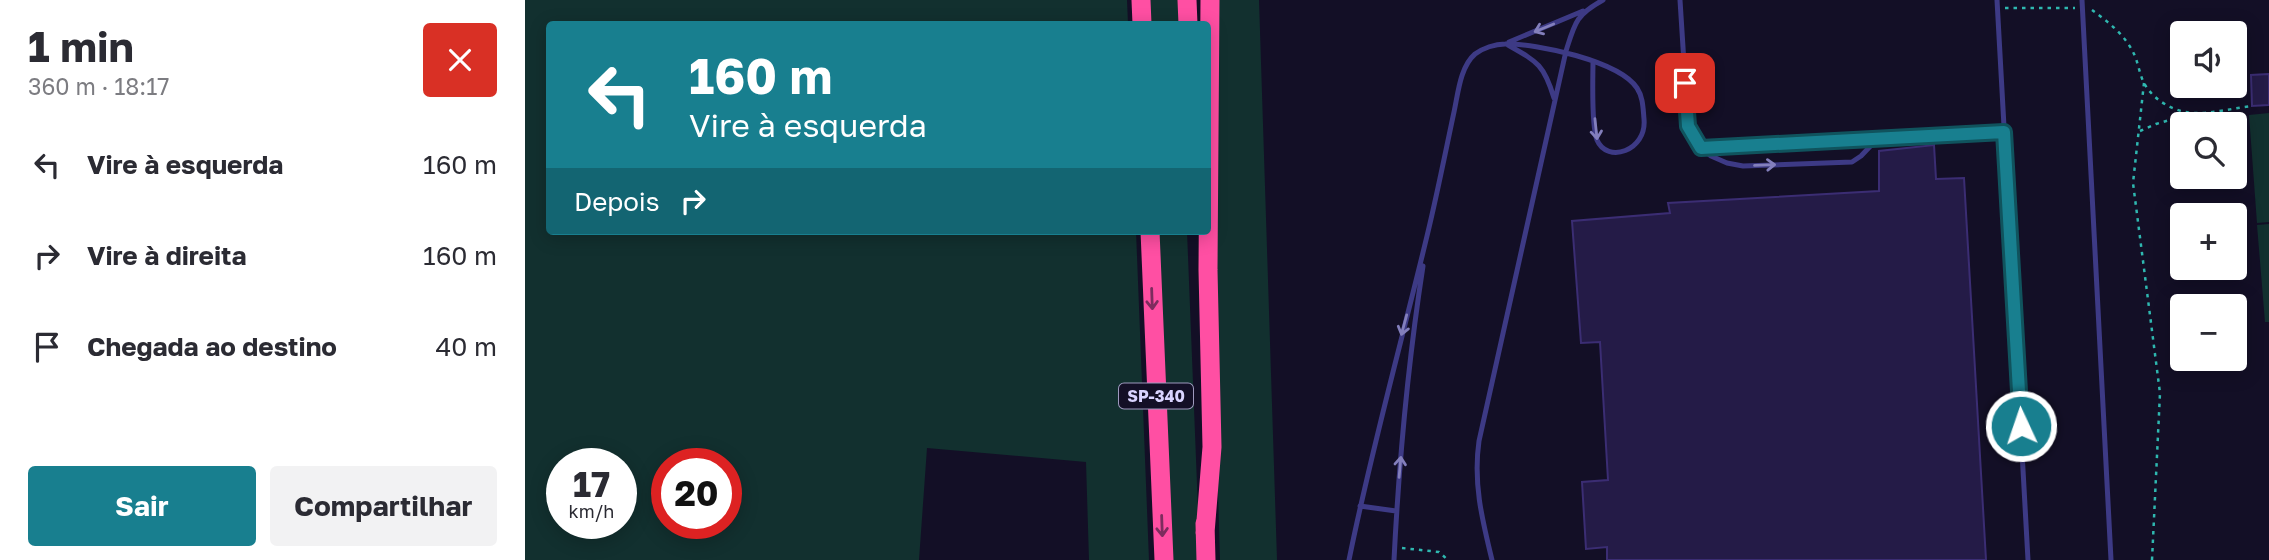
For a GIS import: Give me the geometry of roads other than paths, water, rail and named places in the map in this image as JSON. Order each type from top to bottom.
[{"type":"highway","points":[[1141,0],[1142,21]]},
{"type":"highway","points":[[1188,0],[1188,21]]},
{"type":"highway","points":[[1210,0],[1210,21]]},
{"type":"highway","name":"SP-340","points":[[1150,235],[1164,560]]},
{"type":"highway","name":"SP-340","points":[[1195,235],[1206,560]]},
{"type":"highway","points":[[1205,533],[1212,447],[1207,235]]},
{"type":"lane","points":[[1349,560],[1382,410],[1427,235],[1463,74],[1469,60],[1478,52],[1505,44],[1603,0]]},
{"type":"lane","points":[[1680,0],[1688,126],[1701,148],[1711,156],[1743,166],[1852,162],[1878,138]]},
{"type":"lane","points":[[1997,0],[2028,560]]},
{"type":"lane","points":[[2082,0],[2111,560]]},
{"type":"lane","points":[[1492,560],[1478,503],[1476,463],[1479,441],[1566,51],[1573,27],[1583,11]]},
{"type":"lane","points":[[1505,44],[1566,51],[1593,61],[1623,75],[1636,86],[1642,98],[1645,128],[1639,142],[1630,149],[1614,152],[1603,148],[1597,141],[1593,61]]},
{"type":"lane","points":[[1505,44],[1530,57],[1544,69],[1555,100]]},
{"type":"lane","points":[[1701,148],[2004,132]]},
{"type":"lane","points":[[1394,560],[1410,347],[1427,235]]},
{"type":"lane","points":[[1360,506],[1396,511]]}]
